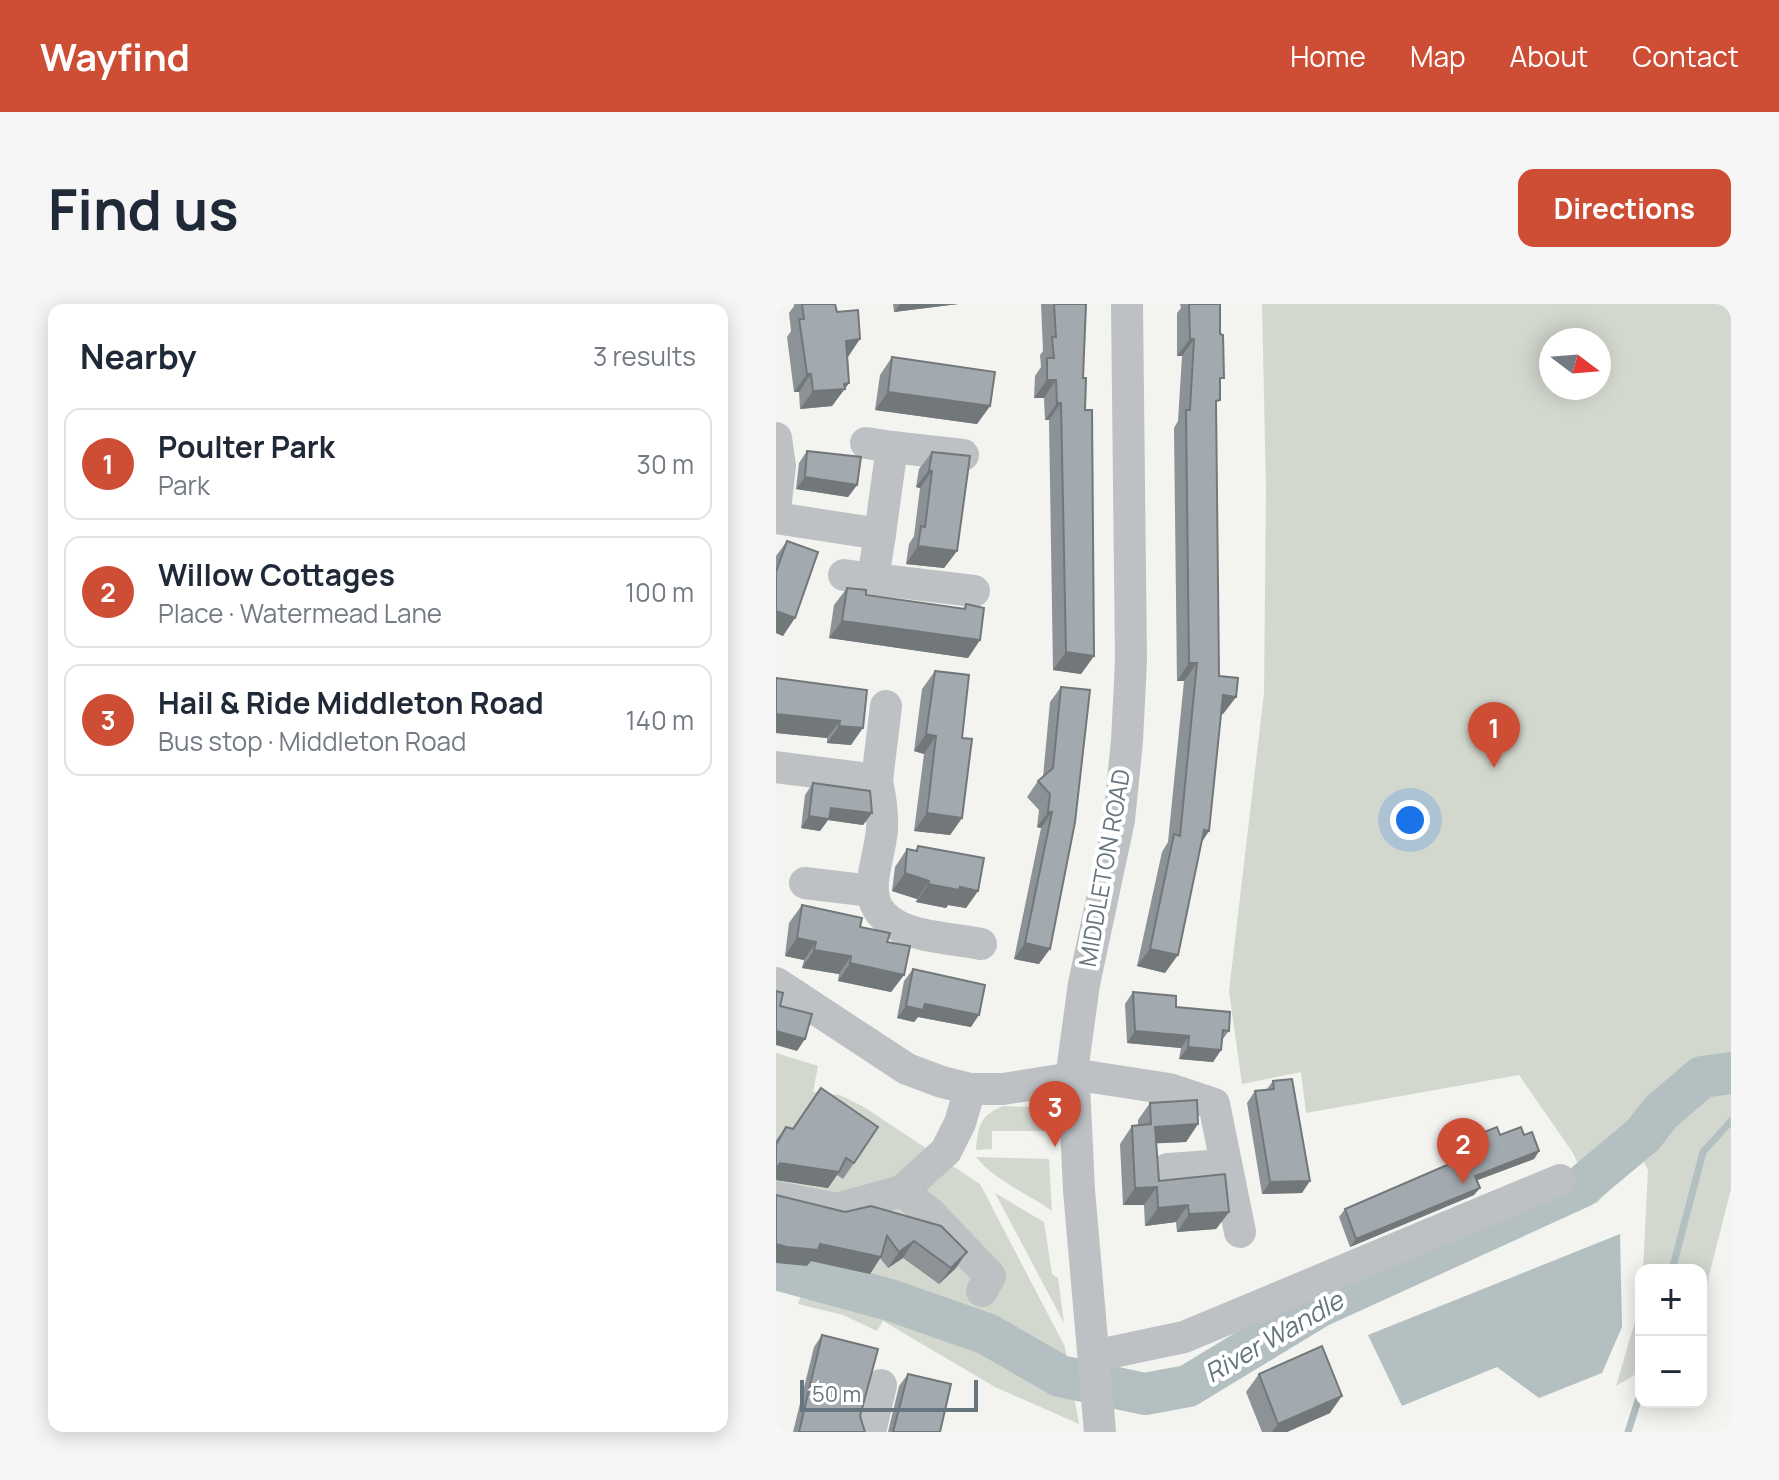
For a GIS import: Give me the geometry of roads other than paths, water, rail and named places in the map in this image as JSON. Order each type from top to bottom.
[{"type":"street","name":"MIDDLETON ROAD","points":[[1100,1431],[1073,1076],[1077,1021],[1119,820],[1127,741],[1131,661],[1127,304]]},
{"type":"street","points":[[776,438],[780,466],[776,501]]},
{"type":"street","points":[[963,455],[879,445],[880,534],[858,577],[974,591]]},
{"type":"street","points":[[776,518],[880,534]]},
{"type":"street","points":[[886,706],[877,780],[882,822],[871,891],[877,907],[891,922],[909,931],[981,944]]},
{"type":"street","points":[[776,767],[877,780]]},
{"type":"street","points":[[805,883],[871,891]]},
{"type":"street","points":[[776,983],[907,1069],[970,1089],[1035,1086],[1073,1076],[1169,1089],[1214,1104],[1240,1232]]},
{"type":"street","points":[[776,1197],[837,1209],[902,1191],[946,1151],[960,1123],[970,1089]]},
{"type":"street","points":[[1168,1169],[1225,1165]]},
{"type":"street","points":[[1094,1356],[1184,1337],[1560,1180]]},
{"type":"street","points":[[902,1191],[930,1213],[990,1276],[982,1291]]},
{"type":"street","points":[[870,1432],[881,1385]]},
{"type":"waterway","name":"River Wandle","points":[[776,1269],[890,1300],[987,1334],[1060,1376],[1145,1394],[1188,1386],[1318,1307],[1581,1187],[1643,1135],[1661,1112],[1702,1077],[1731,1073]]},
{"type":"waterway","points":[[1674,1264],[1703,1152],[1731,1121]]},
{"type":"waterway","points":[[1628,1432],[1636,1408]]},
{"type":"place","name":"Poulter Park","points":[[1494,768]]},
{"type":"place","name":"Hail & Ride Middleton Road","points":[[1055,1147]]},
{"type":"place","name":"Willow Cottages","points":[[1463,1184]]}]
